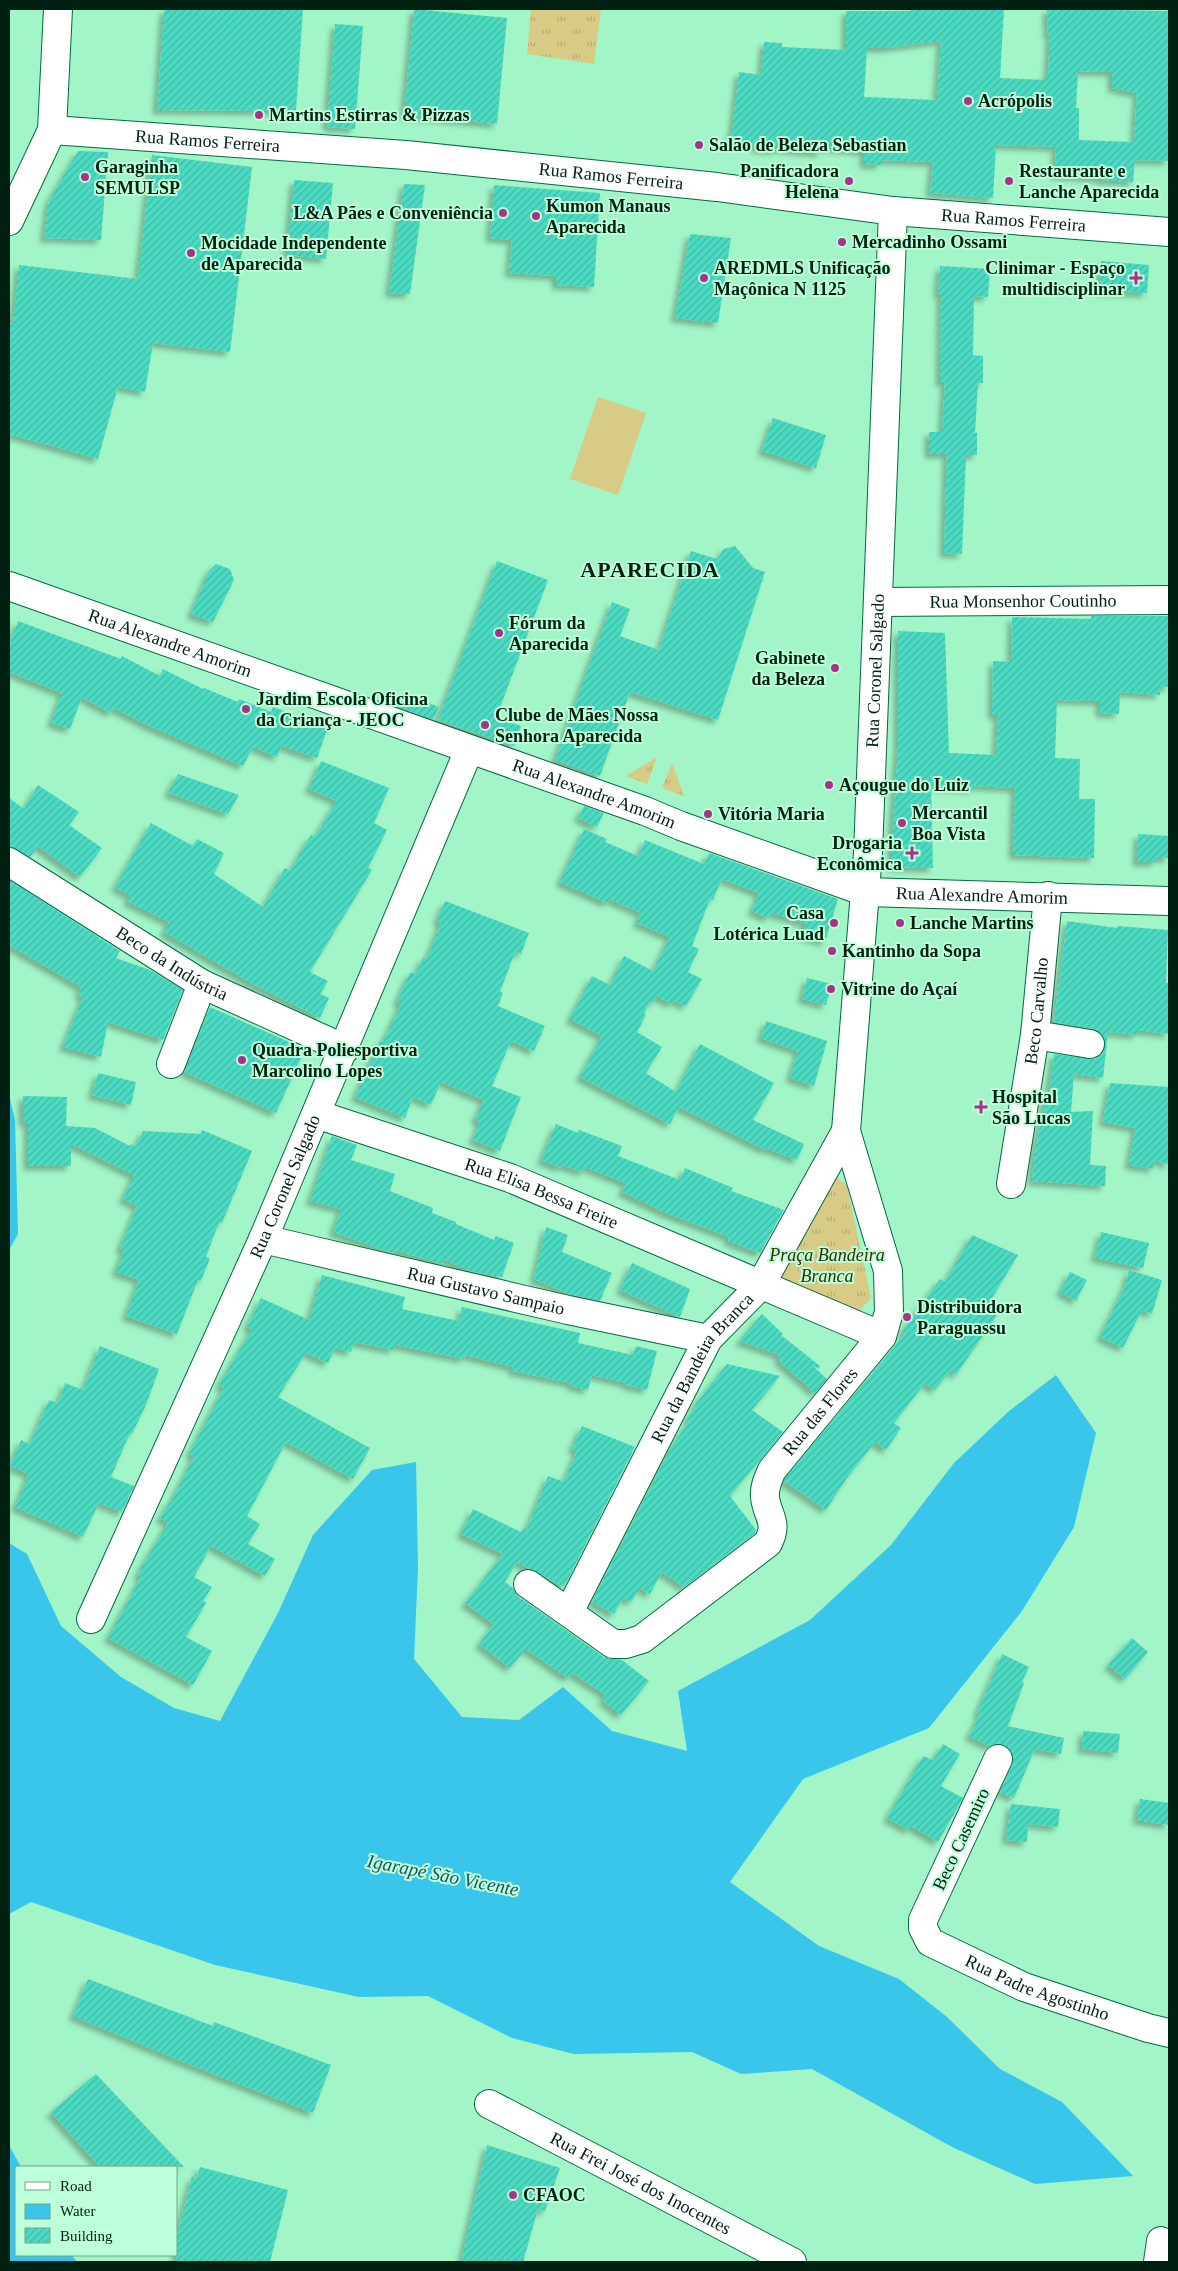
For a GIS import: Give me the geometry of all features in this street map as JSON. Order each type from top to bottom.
[{"type":"street","points":[[9,221],[52,130],[58,9]]},
{"type":"street","name":"Rua Ramos Ferreira","points":[[52,130],[406,156],[717,187],[894,211],[1169,232]]},
{"type":"street","name":"Rua Coronel Salgado","points":[[846,1131],[866,892],[894,211]]},
{"type":"street","name":"Rua Alexandre Amorim","points":[[9,586],[645,811],[866,892],[1169,901]]},
{"type":"street","name":"Rua Monsenhor Coutinho","points":[[878,602],[1169,600]]},
{"type":"street","name":"Rua Coronel Salgado","points":[[91,1619],[263,1239],[345,1049],[469,750]]},
{"type":"street","name":"Beco da Indústria","points":[[9,862],[202,984],[345,1049]]},
{"type":"street","name":"Beco Carvalho","points":[[1011,1184],[1035,1035],[1048,896]]},
{"type":"street","points":[[171,1064],[202,984]]},
{"type":"street","points":[[1035,1035],[1090,1044]]},
{"type":"street","name":"Rua Elisa Bessa Freire","points":[[316,1114],[510,1178],[760,1286],[882,1336]]},
{"type":"street","name":"Rua da Bandeira Branca","points":[[569,1612],[708,1339],[760,1286],[846,1131]]},
{"type":"street","name":"Rua das Flores","points":[[569,1612],[613,1644],[626,1644],[642,1639],[768,1543],[774,1525],[765,1498],[765,1485],[772,1470],[882,1336],[889,1312],[888,1271],[846,1131]]},
{"type":"street","name":"Rua Gustavo Sampaio","points":[[263,1239],[559,1308],[708,1339]]},
{"type":"street","points":[[528,1584],[569,1612]]},
{"type":"street","name":"Beco Casemiro","points":[[923,1920],[998,1759]]},
{"type":"street","name":"Rua Padre Agostinho","points":[[923,1920],[922,1928],[930,1942],[1024,1987],[1148,2028],[1169,2033]]},
{"type":"street","name":"Rua Frei José dos Inocentes","points":[[489,2104],[792,2262]]},
{"type":"green space","points":[[531,9],[601,9],[594,64],[527,54]]},
{"type":"green space","points":[[598,397],[646,413],[618,495],[570,479]]},
{"type":"green space","points":[[657,757],[647,784],[626,776]]},
{"type":"green space","points":[[672,763],[684,796],[662,788]]},
{"type":"green space","name":"Praça Bandeira Branca","points":[[834,1174],[847,1186],[871,1298],[855,1316],[779,1282]]},
{"type":"water","points":[[9,1095],[15,1120],[18,1234],[9,1250]]},
{"type":"water","name":"Igarapé São Vicente","points":[[1056,1375],[1096,1433],[1074,1527],[1022,1611],[929,1728],[803,1779],[730,1882],[819,1946],[899,1979],[947,2017],[1000,2069],[1062,2102],[1133,2176],[1035,2184],[952,2147],[812,2069],[741,2074],[692,2052],[574,2054],[512,2038],[428,1996],[359,1997],[215,1965],[31,1902],[9,1914],[9,1543],[27,1554],[61,1626],[121,1677],[174,1708],[220,1721],[278,1613],[313,1535],[372,1470],[416,1462],[418,1567],[414,1659],[462,1717],[519,1720],[563,1687],[612,1731],[687,1751],[678,1691],[810,1620],[891,1545],[954,1463],[1008,1412]]},
{"type":"water","points":[[9,2145],[20,2166],[15,2166],[15,2256],[73,2256],[77,2262],[9,2262]]},
{"type":"building","points":[[164,9],[303,9],[296,111],[157,110]]},
{"type":"building","points":[[414,9],[507,18],[497,124],[404,115]]},
{"type":"building","points":[[911,9],[1004,9],[1000,78],[1045,80],[1045,75],[1048,75],[1050,35],[1048,35],[1047,9],[1169,11],[1169,161],[1135,160],[1133,182],[1101,180],[1101,178],[1055,175],[1056,147],[996,145],[993,198],[930,193],[933,162],[881,160],[881,165],[864,164],[864,151],[821,147],[821,153],[776,148],[776,150],[757,149],[757,145],[731,142],[739,72],[761,75],[764,42],[782,43],[782,47],[846,50],[846,11],[911,11]],"holes":[[[941,41],[937,100],[864,97],[867,48],[887,48]],[[1078,71],[1112,72],[1112,88],[1137,93],[1134,142],[1079,140],[1079,108],[1076,108]]]},
{"type":"building","points":[[335,24],[363,26],[355,129],[327,127]]},
{"type":"building","name":"Garaginha SEMULSP","points":[[78,151],[108,152],[101,240],[44,238],[49,201]]},
{"type":"building","points":[[152,155],[252,167],[230,352],[153,343],[145,392],[118,387],[98,459],[9,434],[9,323],[13,324],[19,265],[138,279]]},
{"type":"building","points":[[294,180],[333,183],[326,259],[287,255]]},
{"type":"building","points":[[404,184],[425,185],[410,294],[389,293]]},
{"type":"building","points":[[494,185],[600,193],[594,287],[556,285],[556,276],[509,273],[512,240],[490,238]]},
{"type":"building","name":"AREDMLS Unificação Maçônica N 1125","points":[[690,234],[731,238],[718,323],[675,318]]},
{"type":"building","points":[[1101,261],[1149,265],[1147,293],[1100,291]]},
{"type":"building","points":[[940,266],[990,269],[988,297],[974,296],[973,355],[983,356],[983,383],[978,383],[975,433],[977,433],[977,455],[966,455],[962,554],[944,553],[947,454],[929,454],[929,432],[942,432],[945,382],[940,382],[941,294],[938,293]]},
{"type":"building","points":[[773,418],[826,435],[816,468],[762,451]]},
{"type":"building","points":[[735,546],[753,568],[765,572],[718,720],[630,692],[600,776],[555,760],[612,602],[630,609],[620,636],[659,650],[691,551],[717,559],[724,549]]},
{"type":"building","name":"Fórum da Aparecida","points":[[497,561],[548,580],[496,718],[521,726],[514,746],[438,720]]},
{"type":"building","points":[[216,564],[230,569],[234,580],[213,622],[191,614],[209,571]]},
{"type":"building","points":[[1091,616],[1169,616],[1169,687],[1160,687],[1160,695],[1120,692],[1119,714],[1100,713],[1100,701],[1057,700],[1055,758],[1080,759],[1079,799],[1095,799],[1094,858],[1013,855],[1015,788],[973,786],[973,789],[931,786],[933,868],[892,867],[898,748],[898,631],[945,633],[949,753],[996,755],[998,715],[992,715],[993,661],[1011,662],[1012,617],[1091,619]]},
{"type":"building","points":[[18,621],[121,659],[122,656],[160,676],[163,669],[203,689],[238,702],[239,699],[271,712],[273,707],[328,727],[317,758],[282,746],[277,757],[253,747],[243,766],[147,725],[114,708],[111,713],[82,697],[70,729],[51,723],[62,693],[9,672],[9,647]]},
{"type":"building","points":[[403,693],[439,707],[433,720],[398,707]]},
{"type":"building","points":[[321,761],[389,788],[374,823],[387,830],[368,868],[372,870],[310,972],[328,981],[320,994],[329,998],[320,1018],[253,984],[164,932],[169,922],[127,901],[131,896],[115,887],[151,823],[193,846],[197,839],[224,853],[214,874],[263,907],[285,868],[290,871],[311,835],[315,837],[337,801],[309,789]]},
{"type":"building","points":[[178,774],[239,795],[228,814],[168,793]]},
{"type":"building","points":[[38,785],[79,812],[69,825],[102,848],[80,877],[38,846],[30,857],[17,849],[9,847],[9,798],[24,809]]},
{"type":"building","points":[[584,806],[604,813],[597,827],[578,818]]},
{"type":"building","points":[[584,829],[607,839],[605,842],[638,856],[645,840],[704,864],[709,853],[838,899],[825,942],[802,935],[806,923],[771,913],[768,918],[752,911],[759,893],[722,879],[713,900],[710,899],[692,946],[699,949],[688,972],[702,979],[686,1006],[673,1000],[672,1004],[656,996],[653,1003],[649,1002],[644,1014],[646,1015],[637,1032],[662,1047],[646,1073],[676,1092],[700,1044],[774,1083],[753,1120],[804,1144],[797,1160],[766,1148],[765,1150],[679,1107],[670,1124],[580,1077],[602,1036],[570,1019],[592,976],[610,985],[624,956],[653,971],[670,937],[637,923],[641,913],[609,899],[607,903],[560,882]]},
{"type":"building","points":[[1138,834],[1169,836],[1169,858],[1156,858],[1156,862],[1137,862]]},
{"type":"building","points":[[9,880],[120,951],[116,958],[150,970],[183,990],[163,1040],[108,1022],[101,1057],[63,1047],[83,997],[79,996],[81,987],[9,945]]},
{"type":"building","points":[[445,901],[529,933],[521,954],[515,952],[500,992],[503,993],[498,1006],[545,1026],[534,1051],[511,1041],[492,1086],[521,1097],[500,1151],[473,1140],[480,1122],[475,1120],[484,1100],[441,1082],[431,1105],[413,1097],[405,1118],[355,1097],[380,1041],[383,1042],[401,1004],[397,1002],[410,972],[416,974],[423,957],[427,959],[441,923],[437,921]]},
{"type":"building","points":[[1067,921],[1117,928],[1117,926],[1168,930],[1166,983],[1169,983],[1169,1034],[1137,1030],[1137,1035],[1108,1032],[1103,1078],[1074,1074],[1071,1112],[1093,1111],[1090,1165],[1106,1166],[1105,1186],[1032,1181],[1034,1155],[1047,1092],[1049,1092],[1054,1054],[1095,1059],[1102,1054],[1105,1046],[1104,1038],[1093,1029],[1054,1022]]},
{"type":"building","points":[[807,978],[832,984],[826,1005],[802,999]]},
{"type":"building","name":"Quadra Poliesportiva Marcolino Lopes","points":[[210,1007],[305,1049],[276,1113],[184,1072]]},
{"type":"building","points":[[766,1021],[827,1041],[814,1086],[790,1078],[798,1051],[761,1038]]},
{"type":"building","points":[[98,1073],[136,1082],[131,1105],[92,1095]]},
{"type":"building","points":[[1110,1083],[1169,1087],[1169,1165],[1155,1160],[1153,1169],[1129,1165],[1135,1128],[1103,1122]]},
{"type":"building","points":[[23,1096],[67,1097],[66,1126],[95,1128],[130,1146],[131,1144],[136,1147],[143,1131],[201,1134],[202,1130],[252,1151],[222,1223],[219,1222],[206,1257],[210,1258],[201,1281],[198,1280],[177,1334],[126,1316],[139,1280],[116,1272],[124,1250],[120,1248],[137,1206],[123,1199],[134,1175],[71,1144],[71,1166],[28,1166],[28,1123],[23,1122]]},
{"type":"building","points":[[556,1124],[578,1133],[579,1130],[622,1146],[618,1156],[680,1180],[685,1168],[733,1188],[731,1191],[784,1210],[760,1253],[728,1241],[729,1237],[666,1213],[622,1192],[626,1183],[585,1167],[583,1172],[562,1165],[561,1168],[541,1160]]},
{"type":"building","points":[[332,1136],[357,1145],[351,1160],[395,1174],[390,1191],[433,1208],[432,1213],[494,1240],[496,1236],[514,1243],[502,1277],[473,1272],[443,1259],[442,1264],[395,1250],[394,1253],[388,1252],[333,1232],[341,1209],[310,1201]]},
{"type":"building","points":[[546,1227],[568,1235],[562,1252],[612,1273],[600,1301],[570,1294],[534,1279]]},
{"type":"building","points":[[1101,1232],[1149,1243],[1143,1268],[1095,1258]]},
{"type":"building","points":[[972,1235],[1018,1255],[986,1308],[997,1315],[956,1375],[950,1371],[935,1390],[925,1383],[894,1423],[901,1428],[886,1450],[875,1442],[847,1478],[826,1510],[784,1481],[785,1478],[905,1334],[902,1332],[940,1279],[945,1282]]},
{"type":"building","points":[[632,1263],[690,1289],[680,1317],[620,1290]]},
{"type":"building","points":[[1129,1270],[1162,1280],[1152,1314],[1142,1310],[1123,1348],[1100,1337],[1125,1286]]},
{"type":"building","points":[[1070,1272],[1087,1280],[1076,1301],[1060,1292]]},
{"type":"building","points":[[322,1275],[405,1297],[402,1309],[459,1321],[462,1307],[580,1333],[578,1343],[633,1355],[636,1346],[657,1351],[647,1390],[592,1375],[588,1390],[571,1386],[572,1383],[512,1371],[513,1367],[465,1355],[464,1359],[395,1345],[393,1350],[354,1342],[351,1352],[335,1348],[328,1363],[306,1353],[278,1397],[370,1448],[353,1479],[286,1442],[247,1516],[260,1524],[248,1544],[275,1559],[265,1576],[211,1546],[194,1577],[212,1587],[203,1601],[206,1603],[186,1637],[212,1651],[193,1685],[108,1638],[141,1577],[138,1574],[168,1523],[160,1518],[171,1502],[194,1456],[189,1454],[224,1388],[219,1385],[252,1329],[247,1327],[261,1298],[309,1320]]},
{"type":"building","points":[[762,1314],[783,1334],[781,1335],[820,1366],[819,1369],[813,1366],[827,1379],[815,1393],[779,1361],[780,1355],[739,1341]]},
{"type":"building","points":[[100,1346],[159,1369],[146,1405],[132,1434],[130,1433],[111,1477],[134,1486],[122,1512],[99,1503],[83,1537],[15,1507],[29,1474],[10,1466],[21,1440],[30,1444],[49,1400],[58,1403],[65,1383],[83,1390]]},
{"type":"building","points":[[727,1364],[780,1376],[752,1410],[783,1432],[730,1496],[756,1530],[755,1533],[684,1587],[662,1572],[650,1594],[640,1588],[631,1602],[623,1598],[614,1614],[592,1602],[671,1447],[690,1420],[687,1418],[696,1407],[694,1406]]},
{"type":"building","points":[[582,1426],[635,1447],[564,1587],[517,1562],[505,1582],[513,1588],[519,1597],[604,1657],[622,1660],[649,1681],[621,1715],[602,1700],[606,1695],[572,1673],[568,1678],[526,1649],[510,1668],[479,1644],[494,1624],[465,1603],[503,1554],[461,1534],[473,1509],[521,1532],[524,1528],[527,1529],[548,1476],[564,1482],[577,1451],[572,1449]]},
{"type":"building","points":[[1132,1638],[1148,1652],[1125,1679],[1108,1665]]},
{"type":"building","points":[[1002,1654],[1029,1667],[1022,1682],[1024,1683],[1008,1726],[1064,1738],[1061,1754],[1035,1749],[1014,1798],[1000,1792],[1012,1765],[1013,1757],[1010,1750],[1005,1745],[997,1743],[989,1746],[969,1736],[980,1714],[977,1713]]},
{"type":"building","points":[[1083,1731],[1120,1734],[1118,1753],[1082,1749]]},
{"type":"building","points":[[943,1744],[960,1754],[941,1786],[963,1798],[938,1842],[911,1826],[909,1830],[887,1818],[923,1756],[933,1760]]},
{"type":"building","points":[[1140,1799],[1169,1803],[1169,1825],[1137,1820]]},
{"type":"building","points":[[1011,1804],[1060,1809],[1058,1827],[1028,1824],[1027,1842],[1006,1840]]},
{"type":"building","points":[[88,1979],[213,2026],[214,2022],[331,2065],[313,2113],[73,2016]]},
{"type":"building","points":[[96,2074],[184,2167],[99,2166],[51,2112]]},
{"type":"building","name":"CFAOC","points":[[487,2145],[560,2168],[545,2211],[538,2209],[523,2262],[461,2262]]},
{"type":"building","points":[[200,2167],[288,2190],[270,2262],[176,2262],[176,2256],[178,2256],[178,2231],[192,2176],[196,2180]]},
{"type":"place","name":"Acrópolis","points":[[968,101]]},
{"type":"place","name":"Martins Estirras & Pizzas","points":[[259,115]]},
{"type":"place","name":"Salão de Beleza Sebastian","points":[[699,145]]},
{"type":"place","name":"Garaginha SEMULSP","points":[[85,177]]},
{"type":"place","name":"Panificadora Helena","points":[[849,181]]},
{"type":"place","name":"Restaurante e Lanche Aparecida","points":[[1009,181]]},
{"type":"place","name":"L&A Pães e Conveniência","points":[[503,213]]},
{"type":"place","name":"Kumon Manaus Aparecida","points":[[536,216]]},
{"type":"place","name":"Mercadinho Ossami","points":[[842,242]]},
{"type":"place","name":"Mocidade Independente de Aparecida","points":[[191,253]]},
{"type":"place","name":"AREDMLS Unificação Maçônica N 1125","points":[[704,278]]},
{"type":"place","name":"Clinimar - Espaço multidisciplinar","points":[[1136,278]]},
{"type":"place","name":"Fórum da Aparecida","points":[[499,633]]},
{"type":"place","name":"Gabinete da Beleza","points":[[835,668]]},
{"type":"place","name":"Jardim Escola Oficina da Criança - JEOC","points":[[246,709]]},
{"type":"place","name":"Clube de Mães Nossa Senhora Aparecida","points":[[485,725]]},
{"type":"place","name":"Açougue do Luiz","points":[[829,785]]},
{"type":"place","name":"Vitória Maria","points":[[708,814]]},
{"type":"place","name":"Mercantil Boa Vista","points":[[902,823]]},
{"type":"place","name":"Drogaria Econômica","points":[[912,853]]},
{"type":"place","name":"Casa Lotérica Luad","points":[[834,923]]},
{"type":"place","name":"Lanche Martins","points":[[900,923]]},
{"type":"place","name":"Kantinho da Sopa","points":[[832,951]]},
{"type":"place","name":"Vitrine do Açaí","points":[[831,989]]},
{"type":"place","name":"Quadra Poliesportiva Marcolino Lopes","points":[[242,1060]]},
{"type":"place","name":"Hospital São Lucas","points":[[981,1107]]},
{"type":"place","name":"Distribuidora Paraguassu","points":[[907,1317]]},
{"type":"place","name":"CFAOC","points":[[513,2195]]},
{"type":"district","name":"APARECIDA","points":[[650,569]]}]
